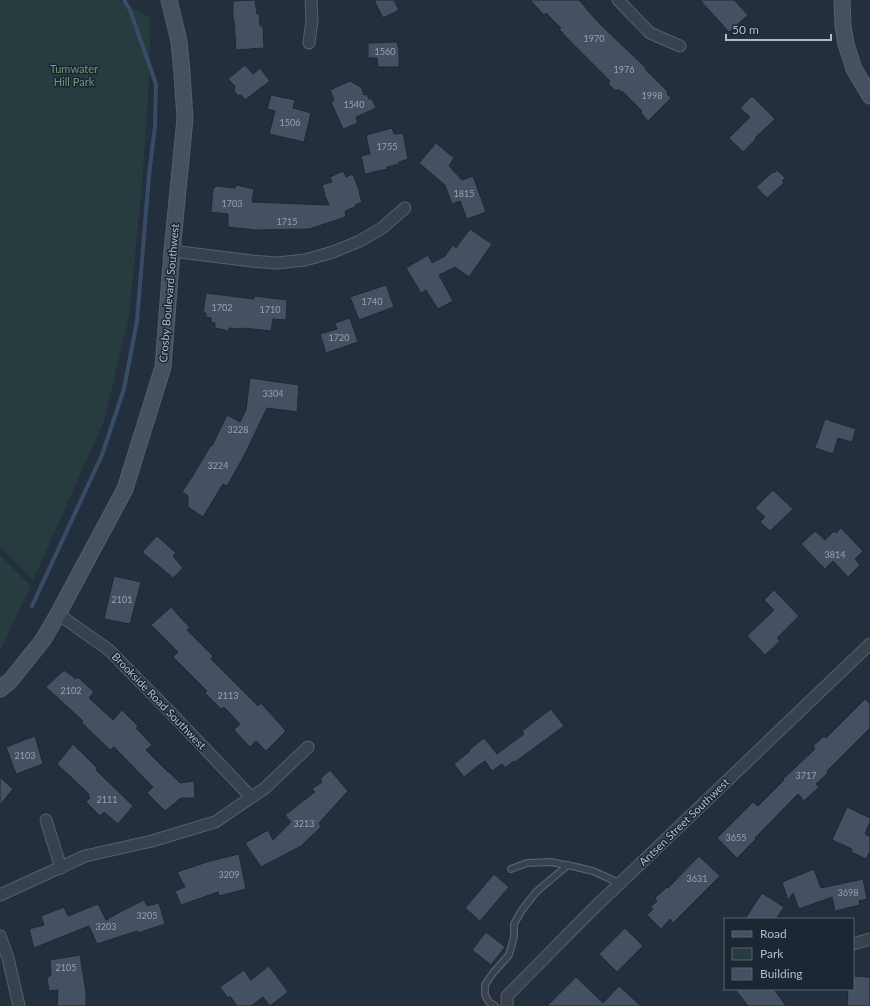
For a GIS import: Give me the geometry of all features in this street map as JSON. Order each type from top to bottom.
[{"type":"street","name":"Crosby Boulevard Southwest","points":[[0,689],[10,681],[43,640],[124,489],[164,367],[172,251],[185,119],[179,41],[169,0]]},
{"type":"street","points":[[309,44],[312,20],[311,0]]},
{"type":"street","points":[[618,0],[650,33],[680,46]]},
{"type":"street","points":[[842,0],[843,26],[846,44],[854,69],[870,96]]},
{"type":"street","points":[[172,251],[277,263],[305,260],[333,252],[360,241],[382,228],[405,208]]},
{"type":"street","name":"Brookside Road Southwest","points":[[58,614],[109,650],[251,797]]},
{"type":"street","name":"Antsen Street Southwest","points":[[507,1006],[507,996],[619,883],[869,645]]},
{"type":"street","points":[[0,895],[85,856],[152,841],[215,822],[265,788],[308,747]]},
{"type":"street","points":[[46,820],[61,868]]},
{"type":"street","points":[[0,936],[8,958],[19,1006]]},
{"type":"street","points":[[854,944],[870,939]]},
{"type":"lane","points":[[511,869],[527,862],[551,862],[593,871],[619,883]]},
{"type":"lane","points":[[495,1006],[489,1002],[485,995],[485,985],[493,973],[509,955],[514,937],[514,924],[522,910],[536,892],[568,865]]},
{"type":"green space","name":"Tumwater Hill Park","points":[[0,0],[118,0],[150,18],[149,83],[141,198],[129,315],[104,421],[33,580],[0,547]]},
{"type":"green space","points":[[0,555],[31,586],[0,651]]},
{"type":"building","points":[[255,0],[257,14],[259,14],[260,26],[263,26],[264,48],[236,50],[233,1]]},
{"type":"building","points":[[374,0],[394,0],[399,10],[383,18]]},
{"type":"building","points":[[530,0],[579,0],[602,26],[646,68],[645,69],[668,92],[667,94],[671,98],[648,121],[641,113],[642,111],[622,91],[621,92],[618,89],[616,91],[608,84],[610,81],[559,29],[561,28],[546,13],[544,15]]},
{"type":"building","points":[[700,0],[734,0],[748,15],[729,32]]},
{"type":"building","points":[[397,42],[399,48],[399,67],[378,67],[377,58],[368,58],[368,43]]},
{"type":"building","points":[[245,65],[253,74],[260,68],[270,81],[245,100],[241,95],[237,95],[234,90],[235,86],[228,79]]},
{"type":"building","points":[[350,81],[361,87],[364,95],[367,94],[369,99],[372,99],[376,108],[356,117],[358,123],[343,129],[331,102],[334,100],[330,90]]},
{"type":"building","points":[[271,95],[295,100],[293,108],[311,113],[304,142],[269,134],[275,111],[267,109]]},
{"type":"building","points":[[752,96],[775,119],[743,152],[729,138],[750,117],[740,108]]},
{"type":"building","points":[[392,128],[394,134],[403,133],[408,159],[399,162],[399,164],[387,167],[387,169],[365,174],[361,156],[370,154],[366,135]]},
{"type":"building","points":[[436,143],[454,158],[449,166],[462,180],[473,176],[486,212],[467,219],[460,201],[452,204],[445,185],[419,163]]},
{"type":"building","points":[[777,170],[785,178],[782,181],[784,183],[767,198],[756,187]]},
{"type":"building","points":[[343,171],[346,177],[353,174],[362,202],[345,211],[346,217],[309,229],[255,230],[228,227],[228,214],[211,212],[213,189],[216,186],[235,188],[236,185],[254,189],[252,202],[329,205],[322,185],[332,182],[330,177]]},
{"type":"building","points":[[470,229],[492,244],[469,277],[455,267],[439,275],[453,301],[438,309],[426,290],[421,293],[406,268],[428,255],[432,263],[445,256],[453,245],[456,248]]},
{"type":"building","points":[[386,285],[394,307],[359,320],[350,297]]},
{"type":"building","points":[[206,293],[254,299],[255,296],[287,300],[286,320],[273,319],[271,331],[229,328],[229,331],[215,328],[215,323],[211,322],[211,318],[206,317],[206,313],[203,313]]},
{"type":"building","points":[[350,318],[358,342],[326,353],[320,334],[337,329],[335,323]]},
{"type":"building","points":[[250,378],[299,385],[297,412],[267,408],[244,456],[227,486],[223,484],[203,517],[188,507],[188,496],[182,492],[211,445],[212,446],[227,415],[240,422],[246,410]]},
{"type":"building","points":[[825,419],[856,429],[852,442],[838,438],[833,454],[815,448]]},
{"type":"building","points":[[773,490],[793,509],[770,531],[760,522],[765,517],[755,508]]},
{"type":"building","points":[[841,528],[863,551],[855,559],[860,565],[848,577],[833,561],[825,569],[801,544],[815,531],[825,540],[834,531],[836,533]]},
{"type":"building","points":[[157,536],[176,553],[173,556],[183,568],[173,578],[142,552]]},
{"type":"building","points":[[114,576],[141,582],[130,624],[104,619]]},
{"type":"building","points":[[774,590],[799,616],[777,638],[780,641],[765,655],[747,636],[774,610],[764,600]]},
{"type":"building","points":[[171,607],[190,628],[187,630],[213,656],[211,659],[258,706],[261,703],[286,731],[266,751],[256,741],[250,747],[234,730],[240,724],[224,707],[221,709],[205,693],[207,691],[173,657],[178,652],[151,625]]},
{"type":"building","points":[[64,670],[76,679],[78,677],[94,692],[89,698],[113,720],[122,710],[138,726],[136,728],[152,745],[146,750],[168,772],[180,783],[194,781],[195,798],[181,798],[165,811],[147,793],[153,787],[114,747],[110,750],[81,722],[83,721],[46,687]]},
{"type":"building","points":[[865,699],[870,704],[870,728],[827,771],[828,773],[816,784],[819,787],[804,801],[798,794],[737,858],[717,838],[753,802],[758,806],[784,780],[783,779],[815,749],[813,746],[824,736],[826,738]]},
{"type":"building","points":[[551,709],[564,726],[505,768],[502,764],[492,771],[485,761],[464,777],[454,764],[484,738],[497,754],[524,734],[522,731]]},
{"type":"building","points":[[35,736],[43,764],[16,774],[6,747]]},
{"type":"building","points":[[73,744],[97,768],[96,770],[133,806],[118,824],[104,812],[100,816],[86,802],[90,798],[88,795],[89,794],[57,764]]},
{"type":"building","points":[[330,770],[348,791],[319,823],[321,827],[301,846],[261,867],[245,843],[268,830],[273,840],[291,822],[285,815],[315,792],[312,789],[322,782],[320,779]]},
{"type":"building","points":[[0,777],[13,789],[0,805]]},
{"type":"building","points":[[847,807],[870,818],[865,834],[870,837],[870,851],[866,859],[851,852],[852,849],[832,840]]},
{"type":"building","points":[[239,854],[246,889],[219,896],[218,892],[181,905],[175,891],[185,887],[177,872],[210,861]]},
{"type":"building","points":[[699,856],[720,876],[673,923],[670,919],[661,929],[647,915],[653,909],[651,907],[657,901],[655,898],[667,887],[668,888]]},
{"type":"building","points":[[814,869],[821,888],[863,879],[867,899],[859,901],[860,905],[835,911],[832,897],[799,909],[793,893],[788,900],[782,882]]},
{"type":"building","points":[[494,874],[509,887],[480,921],[465,908]]},
{"type":"building","points":[[762,893],[784,907],[777,918],[746,918]]},
{"type":"building","points":[[144,900],[147,906],[159,903],[165,924],[97,944],[89,926],[34,948],[29,929],[44,925],[41,916],[64,907],[68,916],[98,904],[106,920]]},
{"type":"building","points":[[625,928],[643,946],[617,972],[599,954]]},
{"type":"building","points":[[486,932],[505,947],[491,965],[472,950]]},
{"type":"building","points":[[80,955],[86,992],[86,1006],[57,1006],[58,990],[49,991],[47,978],[51,975],[50,960]]},
{"type":"building","points":[[269,966],[288,992],[270,1006],[263,997],[251,1006],[237,1006],[230,996],[228,998],[220,987],[244,970],[251,980]]},
{"type":"building","points":[[854,976],[870,977],[870,1006],[847,1006],[848,990],[854,990]]},
{"type":"building","points":[[576,977],[603,1003],[619,986],[641,1006],[547,1006]]},
{"type":"building","points":[[736,990],[775,990],[786,1006],[748,1006]]},
{"type":"waterway","points":[[32,606],[102,455],[124,389],[137,321],[149,175],[155,126],[156,84],[130,10],[124,0]]}]
